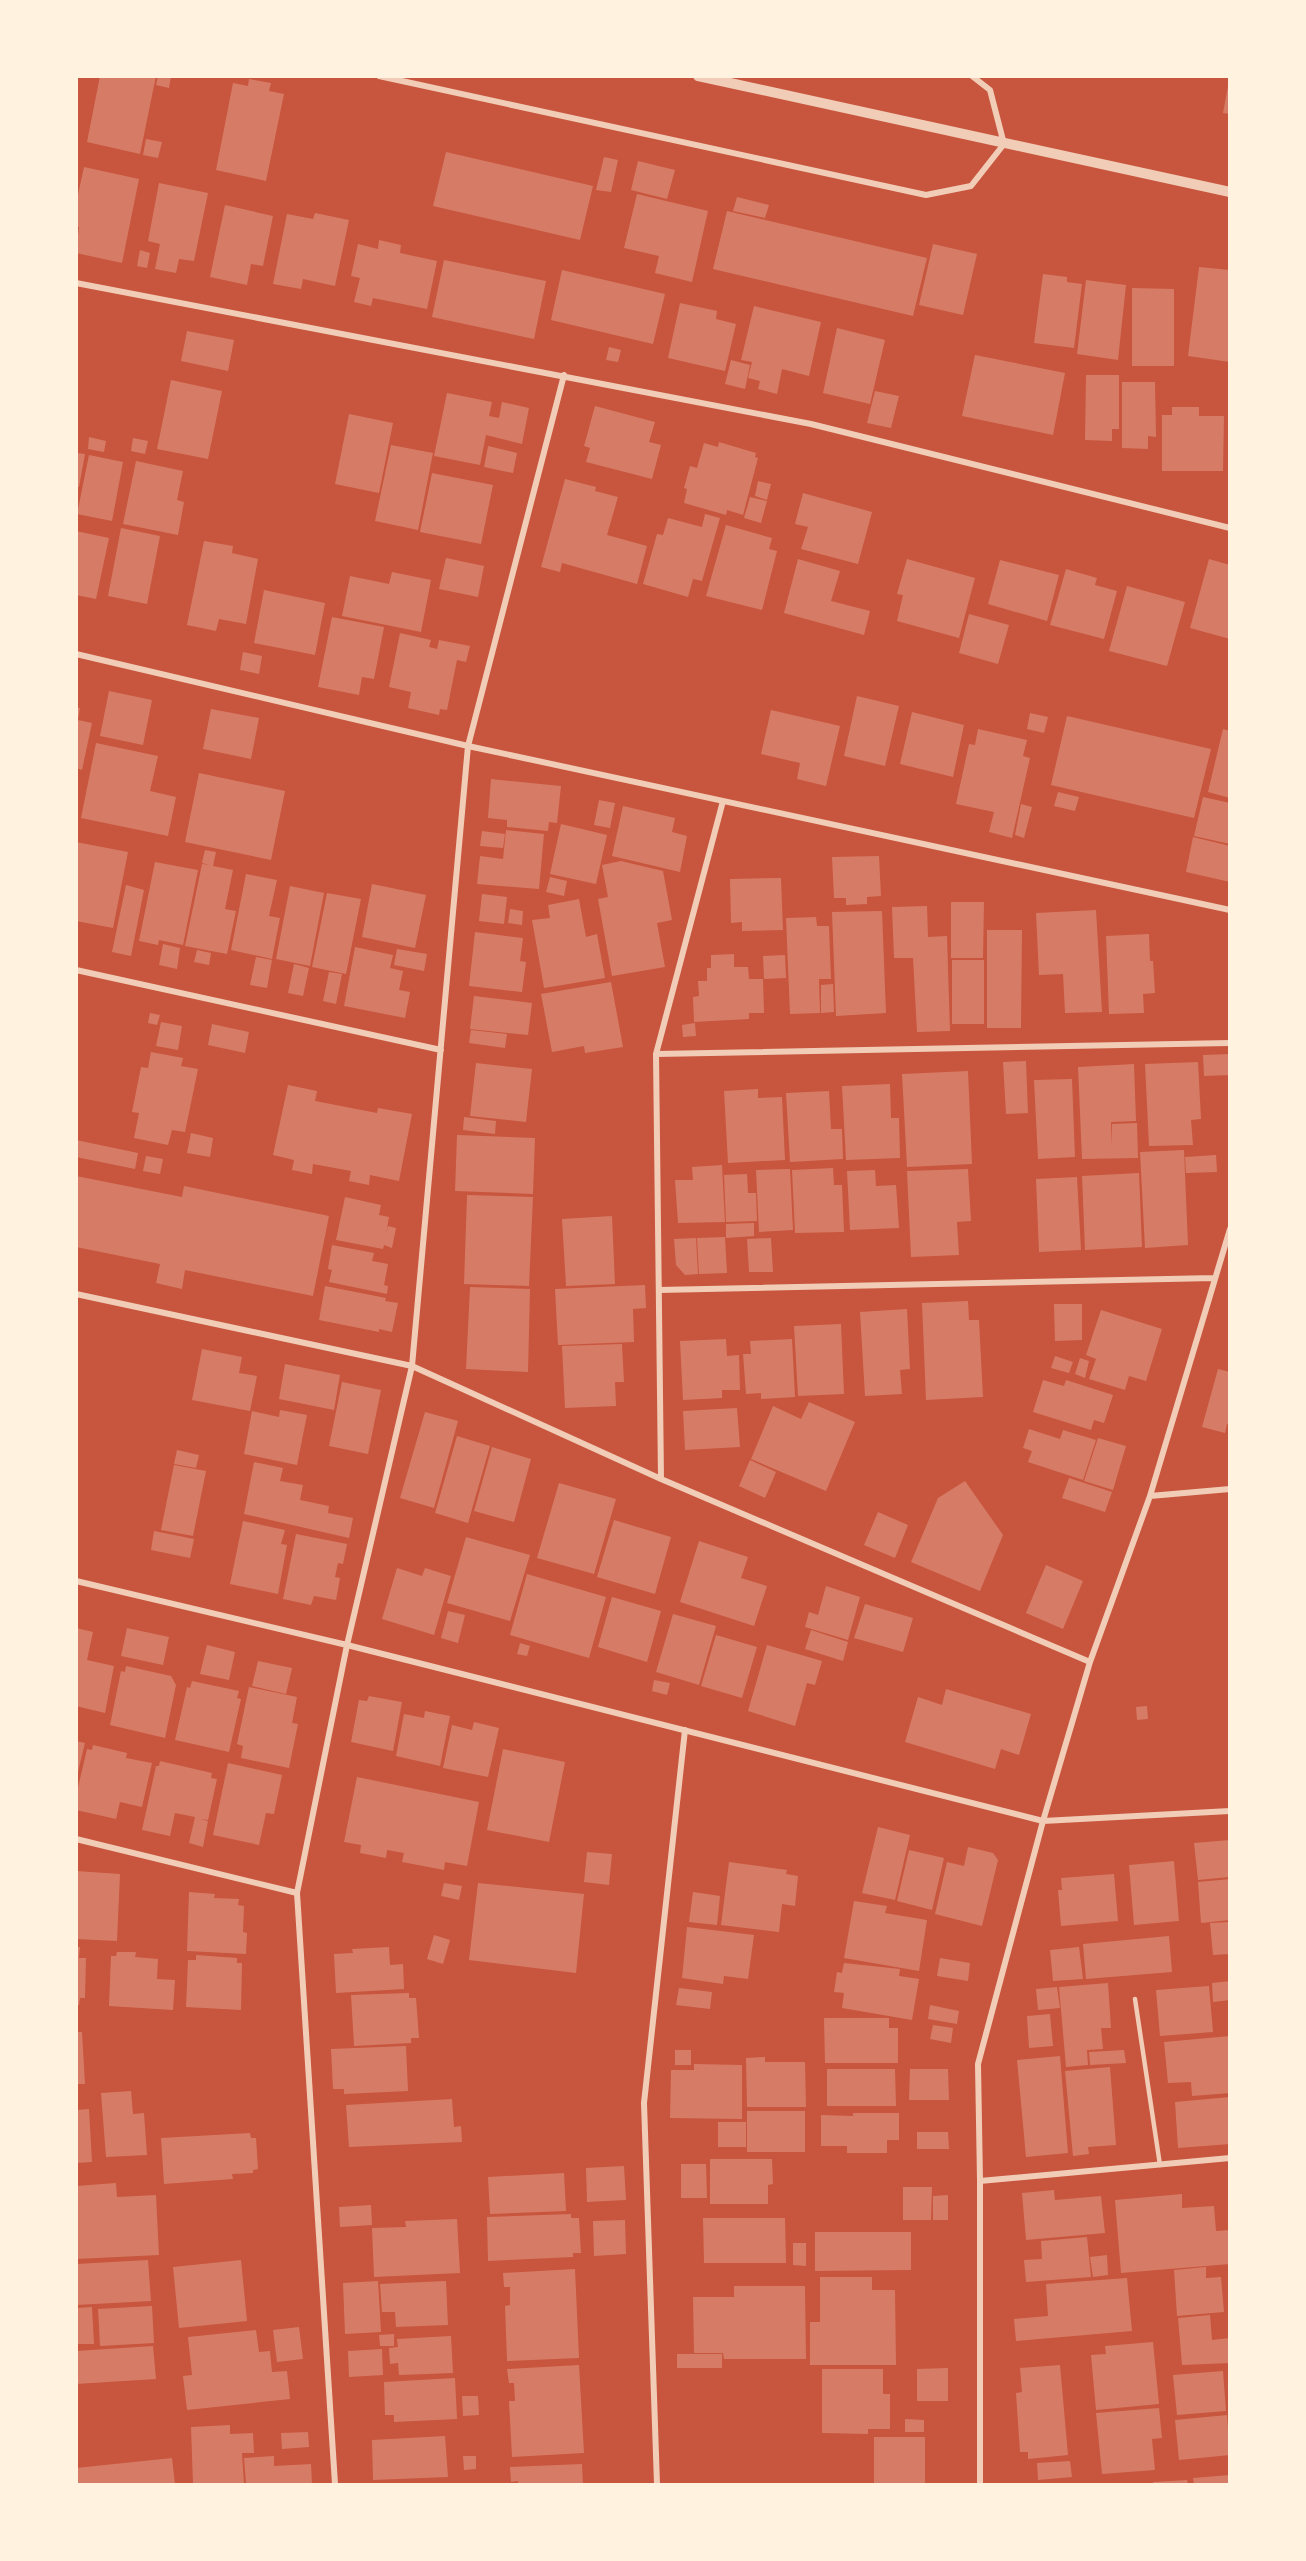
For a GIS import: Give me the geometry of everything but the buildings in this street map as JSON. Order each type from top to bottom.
[{"type":"street","points":[[379,76],[926,195],[971,186],[1004,144]]},
{"type":"street","points":[[698,76],[1230,192]]},
{"type":"street","points":[[972,76],[990,90],[1004,144]]},
{"type":"street","points":[[76,283],[810,423],[1230,528]]},
{"type":"street","points":[[334,2484],[297,1893],[347,1645],[412,1366],[468,746],[564,375]]},
{"type":"street","points":[[76,654],[468,746],[1230,910]]},
{"type":"street","points":[[661,1479],[656,1054],[723,801]]},
{"type":"street","points":[[76,970],[441,1050]]},
{"type":"street","points":[[656,1054],[1230,1043]]},
{"type":"street","points":[[980,2484],[978,2064],[1043,1821],[1090,1662],[1150,1496],[1230,1229]]},
{"type":"street","points":[[659,1290],[1214,1278]]},
{"type":"street","points":[[76,1294],[412,1366],[661,1479],[1090,1662]]},
{"type":"street","points":[[1150,1496],[1230,1489]]},
{"type":"street","points":[[76,1581],[347,1645],[1043,1821],[1230,1811]]},
{"type":"street","points":[[657,2484],[644,2103],[685,1730]]},
{"type":"street","points":[[76,1839],[297,1893]]},
{"type":"street","points":[[980,2181],[1230,2158]]},
{"type":"lane","points":[[1135,1999],[1160,2165]]}]
